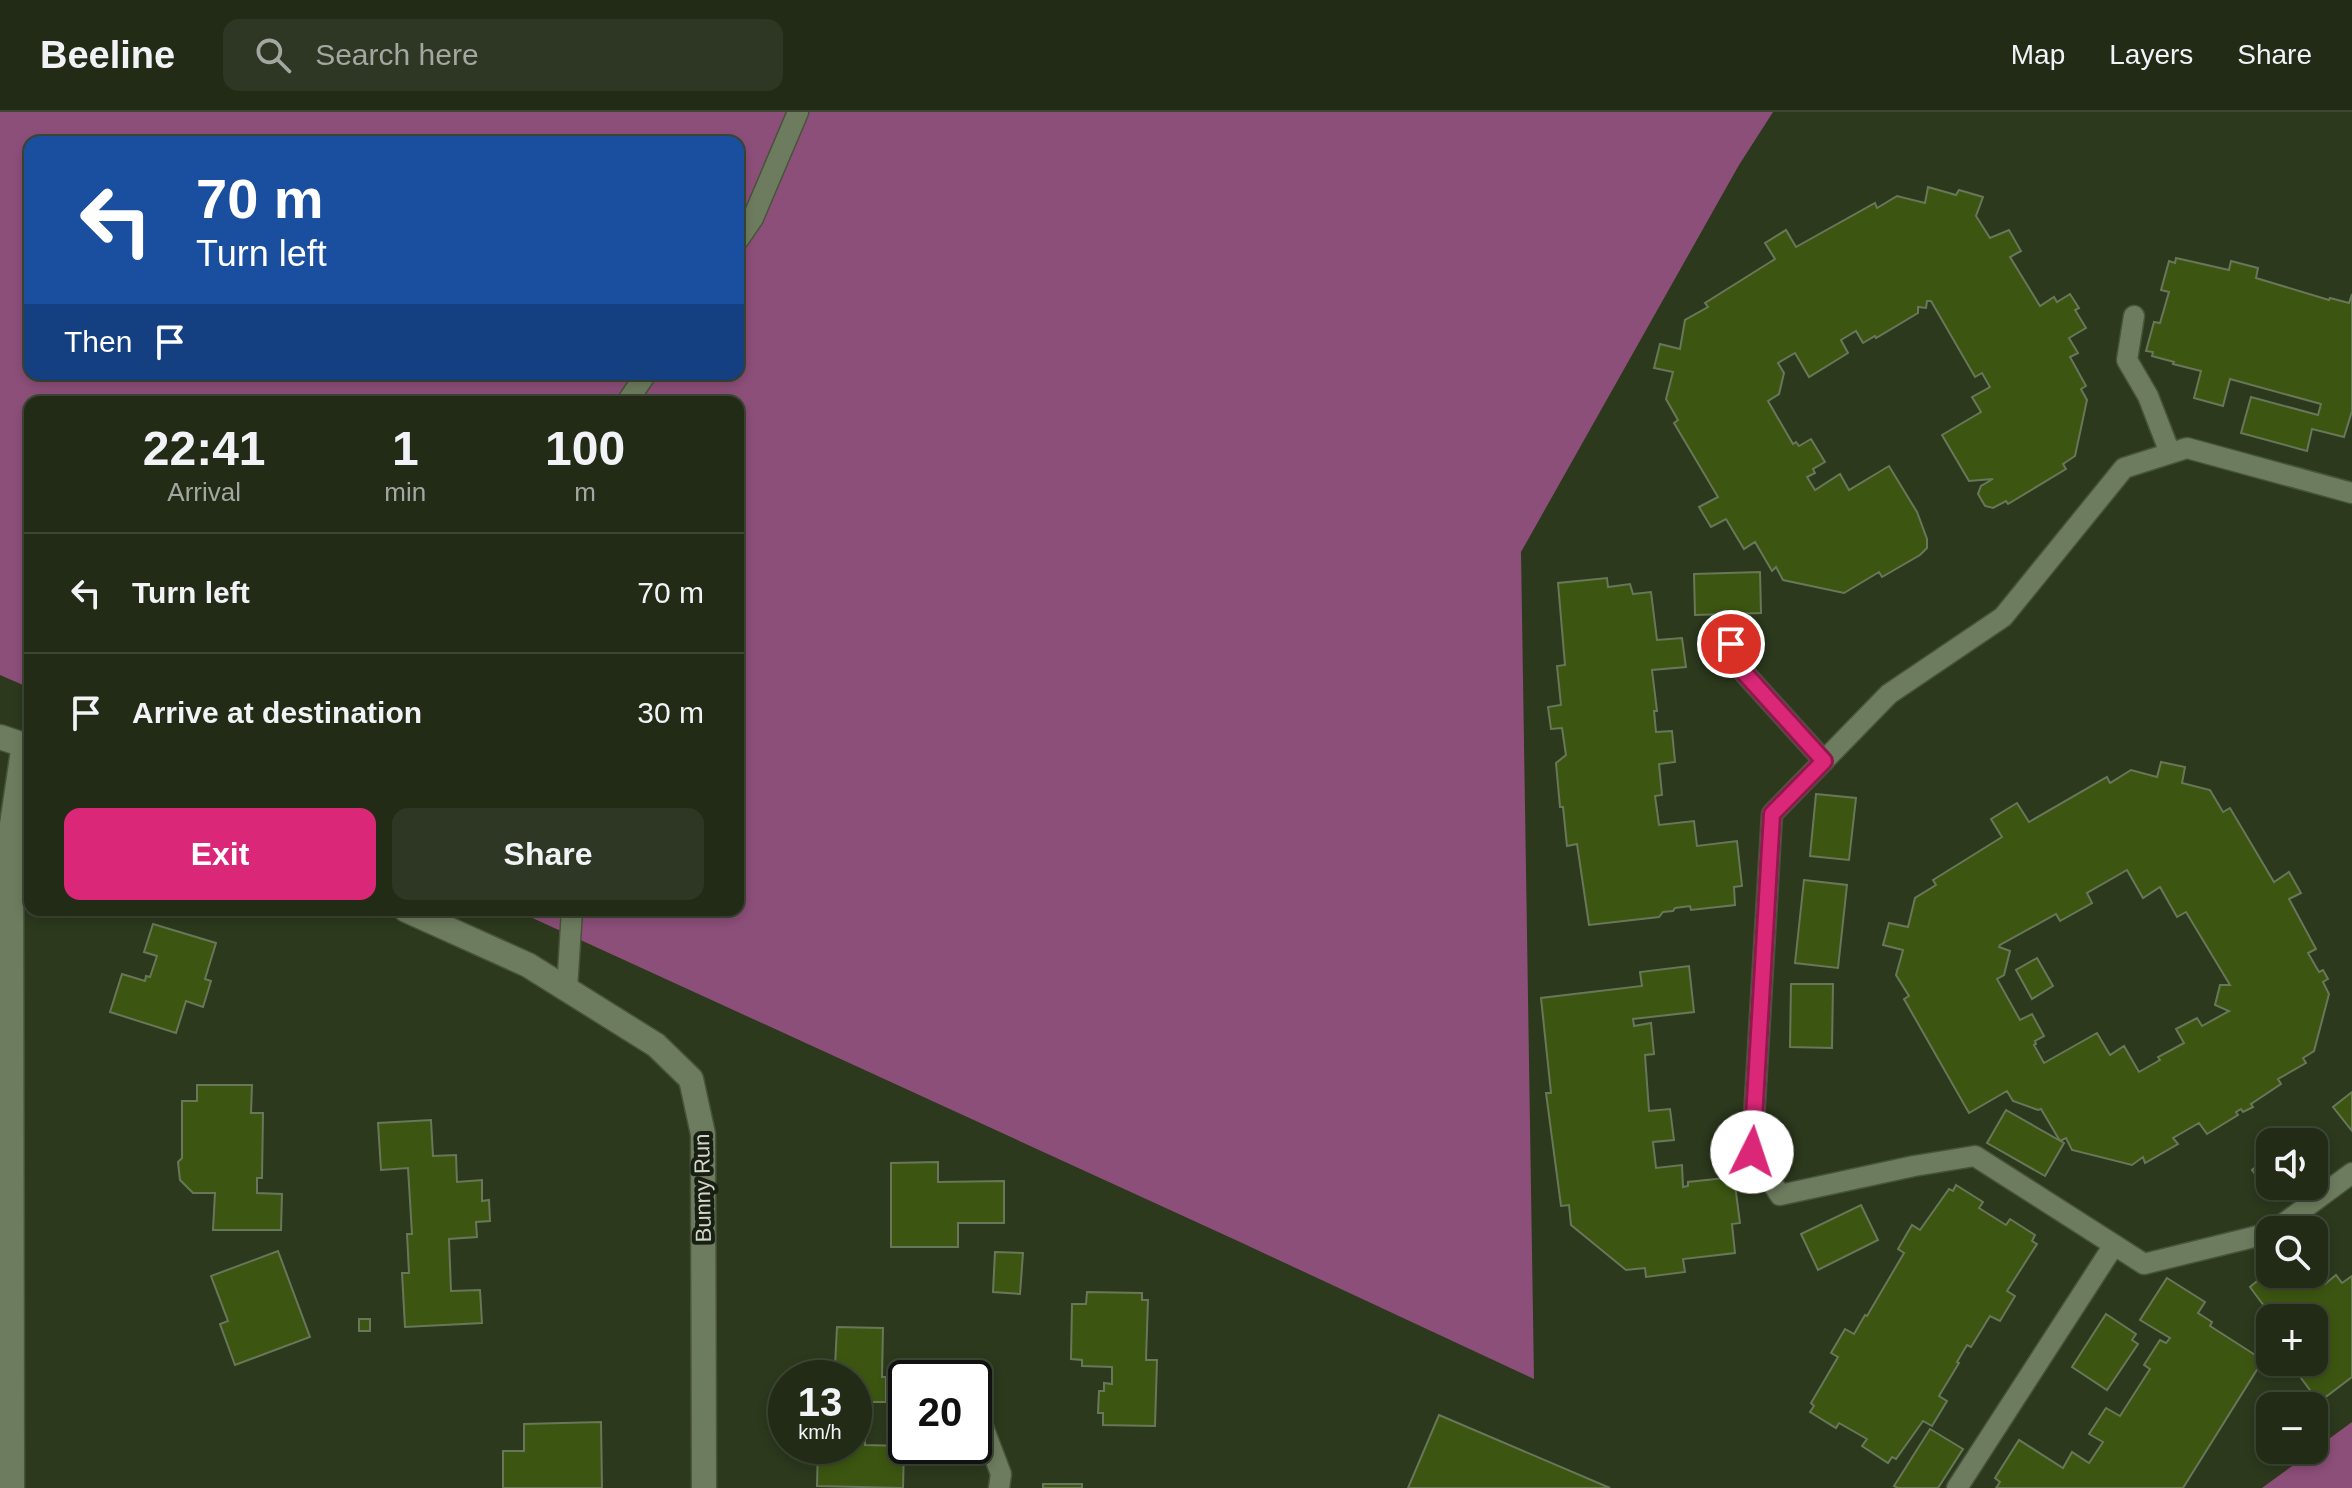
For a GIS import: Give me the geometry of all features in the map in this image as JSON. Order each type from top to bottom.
[{"type":"street","points":[[0,737],[24,745]]},
{"type":"street","points":[[12,1488],[11,831],[24,762]]},
{"type":"street","name":"Bunny Run","points":[[419,916],[528,965],[656,1045],[691,1079],[703,1134],[704,1488]]},
{"type":"lane","points":[[744,231],[753,218],[798,112]]},
{"type":"lane","points":[[2134,316],[2127,360],[2148,396],[2170,453]]},
{"type":"lane","points":[[2256,1236],[2144,1264],[1975,1156],[1780,1195],[1752,1152],[1772,814],[1889,694],[2003,617],[2124,468],[2187,448],[2352,493]]},
{"type":"lane","points":[[1724,621],[1739,667],[1824,761]]},
{"type":"lane","points":[[567,989],[572,916]]},
{"type":"lane","points":[[2294,1216],[2352,1173]]},
{"type":"lane","points":[[1957,1488],[2114,1245]]},
{"type":"lane","points":[[992,1450],[1001,1474],[999,1488]]},
{"type":"shaded area","points":[[0,112],[1773,112],[1739,165],[1521,552],[1534,1379],[528,916],[744,916],[744,396],[24,396],[24,685],[0,675]]},
{"type":"shaded area","points":[[2352,1422],[2352,1488],[2262,1488],[2295,1464],[2328,1464],[2328,1440]]},
{"type":"building","points":[[1928,187],[1956,195],[1959,190],[1983,197],[1976,216],[1990,238],[2009,230],[2021,251],[2010,257],[2040,306],[2054,297],[2057,302],[2070,294],[2079,308],[2075,310],[2086,328],[2069,338],[2078,353],[2070,357],[2086,386],[2081,389],[2087,400],[2075,456],[2063,464],[2066,469],[2008,504],[2006,501],[1993,508],[1985,506],[1978,494],[1981,486],[1993,479],[1969,481],[1942,435],[1981,412],[1972,397],[1990,387],[1982,373],[1975,377],[1931,301],[1927,301],[1926,308],[1918,307],[1918,313],[1876,338],[1863,343],[1856,331],[1841,340],[1848,353],[1809,377],[1795,353],[1778,363],[1784,373],[1779,394],[1768,401],[1793,444],[1796,442],[1799,446],[1811,439],[1825,462],[1807,477],[1815,490],[1840,474],[1849,490],[1889,466],[1917,512],[1927,539],[1927,548],[1882,577],[1879,572],[1844,593],[1783,580],[1776,567],[1772,571],[1755,542],[1744,549],[1726,519],[1711,527],[1699,507],[1718,497],[1674,423],[1678,420],[1666,399],[1673,372],[1654,368],[1660,344],[1680,349],[1685,320],[1708,307],[1705,303],[1775,259],[1765,243],[1786,230],[1796,247],[1875,203],[1877,208],[1897,196],[1925,203]]},
{"type":"building","points":[[2176,258],[2229,270],[2231,261],[2258,268],[2256,278],[2329,300],[2349,303],[2352,294],[2352,411],[2344,437],[2312,429],[2307,451],[2241,433],[2251,397],[2318,415],[2321,404],[2230,379],[2223,406],[2194,398],[2201,371],[2173,364],[2146,351],[2154,322],[2160,323],[2169,292],[2161,290],[2169,261],[2175,263]]},
{"type":"building","points":[[1760,572],[1761,613],[1695,615],[1694,574]]},
{"type":"building","points":[[1607,578],[1608,587],[1630,584],[1633,594],[1651,592],[1657,640],[1682,638],[1686,667],[1652,670],[1656,732],[1672,731],[1675,762],[1659,764],[1662,795],[1655,796],[1659,825],[1694,821],[1697,846],[1737,841],[1742,886],[1734,887],[1735,905],[1691,910],[1690,906],[1675,908],[1659,917],[1589,925],[1577,844],[1567,846],[1563,807],[1560,807],[1556,763],[1566,755],[1562,728],[1551,729],[1548,707],[1561,705],[1557,666],[1565,665],[1558,583]]},
{"type":"building","points":[[2161,762],[2185,767],[2182,783],[2210,790],[2223,812],[2230,808],[2274,882],[2289,872],[2301,893],[2289,899],[2316,949],[2308,953],[2319,972],[2323,970],[2328,979],[2323,982],[2329,994],[2314,1051],[2303,1058],[2306,1063],[2278,1079],[2281,1084],[2251,1104],[2253,1107],[2243,1112],[2241,1109],[2236,1112],[2238,1115],[2207,1134],[2199,1123],[2173,1138],[2178,1144],[2145,1163],[2143,1157],[2132,1165],[2072,1150],[2066,1138],[2060,1141],[2041,1109],[2013,1101],[2007,1091],[1969,1113],[1904,999],[1909,996],[1896,975],[1903,950],[1883,945],[1889,923],[1908,927],[1915,898],[1936,885],[1933,880],[2002,837],[1991,819],[2017,803],[2029,822],[2107,777],[2110,783],[2131,770],[2157,777]],"holes":[[[2127,870],[2143,898],[2160,887],[2177,917],[2186,912],[2230,985],[2220,985],[2215,1005],[2229,1011],[2202,1026],[2197,1018],[2176,1029],[2184,1043],[2139,1072],[2124,1046],[2110,1055],[2097,1033],[2044,1063],[2034,1045],[2044,1036],[2032,1014],[2020,1020],[1997,979],[2004,975],[2010,951],[2000,945],[2056,914],[2060,921],[2092,903],[2087,893]]]},
{"type":"building","points":[[1816,794],[1856,798],[1849,860],[1810,856]]},
{"type":"building","points":[[1804,880],[1847,885],[1838,968],[1795,963]]},
{"type":"building","points":[[153,924],[216,943],[205,979],[211,981],[203,1007],[186,1001],[176,1033],[110,1012],[122,974],[145,981],[146,976],[150,977],[157,956],[144,952]]},
{"type":"building","points":[[2037,958],[2053,986],[2032,999],[2016,970]]},
{"type":"building","points":[[1689,966],[1694,1012],[1633,1019],[1634,1026],[1651,1023],[1654,1054],[1645,1055],[1649,1111],[1670,1109],[1674,1140],[1653,1142],[1656,1168],[1682,1165],[1683,1187],[1688,1186],[1688,1182],[1734,1177],[1740,1223],[1732,1224],[1735,1253],[1683,1259],[1685,1272],[1646,1277],[1645,1268],[1626,1270],[1571,1225],[1569,1205],[1561,1206],[1546,1093],[1551,1093],[1541,998],[1642,986],[1640,972]]},
{"type":"building","points":[[1791,984],[1833,984],[1832,1048],[1790,1047]]},
{"type":"building","points":[[197,1085],[252,1085],[251,1113],[263,1113],[262,1178],[257,1178],[257,1193],[282,1194],[281,1230],[213,1230],[215,1193],[193,1193],[180,1180],[178,1162],[182,1158],[182,1101],[197,1101]]},
{"type":"building","points":[[2352,1092],[2352,1131],[2333,1107]]},
{"type":"building","points":[[2006,1110],[2064,1143],[2045,1176],[1987,1143]]},
{"type":"building","points":[[431,1120],[433,1156],[456,1155],[457,1182],[482,1180],[482,1201],[489,1200],[490,1221],[476,1222],[477,1237],[449,1239],[451,1291],[480,1290],[482,1323],[405,1327],[402,1273],[409,1273],[407,1234],[412,1234],[408,1168],[381,1170],[378,1123]]},
{"type":"building","points":[[938,1162],[938,1182],[1004,1181],[1004,1223],[958,1223],[958,1247],[891,1247],[891,1163]]},
{"type":"building","points":[[1956,1185],[1983,1202],[1979,1208],[2006,1225],[2010,1219],[2035,1235],[2032,1241],[2037,1244],[2007,1291],[2015,1296],[2000,1321],[1990,1316],[1971,1347],[1967,1345],[1957,1362],[1939,1396],[1947,1401],[1932,1426],[1923,1421],[1896,1459],[1892,1457],[1888,1463],[1862,1446],[1867,1439],[1839,1423],[1836,1428],[1810,1412],[1814,1406],[1811,1403],[1838,1357],[1831,1353],[1845,1329],[1854,1334],[1867,1316],[1904,1253],[1898,1249],[1912,1225],[1920,1230],[1949,1189],[1953,1191]]},
{"type":"building","points":[[1861,1205],[1878,1240],[1818,1270],[1801,1234]]},
{"type":"building","points":[[278,1251],[310,1337],[235,1365],[220,1324],[228,1321],[211,1276]]},
{"type":"building","points":[[995,1252],[1023,1253],[1020,1294],[993,1292]]},
{"type":"building","points":[[2336,1275],[2342,1283],[2352,1276],[2352,1377],[2328,1395],[2328,1392],[2312,1392],[2300,1376],[2328,1376],[2328,1304],[2263,1304],[2250,1287],[2256,1282],[2256,1288],[2328,1288],[2328,1282]]},
{"type":"building","points":[[2167,1278],[2205,1302],[2198,1313],[2212,1322],[2210,1326],[2256,1356],[2256,1371],[2183,1488],[1996,1488],[2000,1482],[1995,1478],[2019,1440],[2063,1468],[2072,1452],[2089,1463],[2103,1442],[2089,1434],[2106,1408],[2120,1416],[2150,1369],[2144,1365],[2160,1340],[2166,1343],[2170,1338],[2140,1320]]},
{"type":"building","points":[[1087,1292],[1142,1293],[1142,1300],[1148,1300],[1146,1360],[1157,1360],[1155,1426],[1103,1425],[1103,1413],[1098,1413],[1099,1391],[1104,1391],[1104,1383],[1112,1384],[1112,1367],[1082,1366],[1082,1360],[1071,1359],[1072,1304],[1086,1304]]},
{"type":"building","points":[[2106,1314],[2136,1334],[2132,1340],[2138,1344],[2107,1390],[2072,1367]]},
{"type":"building","points":[[359,1319],[370,1319],[370,1331],[359,1331]]},
{"type":"building","points":[[837,1327],[883,1328],[882,1377],[886,1377],[886,1402],[872,1402],[872,1360],[835,1360]]},
{"type":"building","points":[[1439,1415],[1610,1488],[1408,1488]]},
{"type":"building","points":[[601,1422],[602,1488],[503,1488],[503,1451],[524,1451],[524,1424]]},
{"type":"building","points":[[1930,1429],[1963,1449],[1938,1488],[1894,1486]]},
{"type":"building","points":[[872,1445],[888,1446],[888,1464],[904,1464],[903,1488],[817,1486],[818,1464],[872,1464]]},
{"type":"building","points":[[1043,1484],[1082,1484],[1082,1488],[1043,1488]]},
{"type":"route","points":[[1731,644],[1739,667],[1824,761],[1772,814],[1752,1152]]}]
